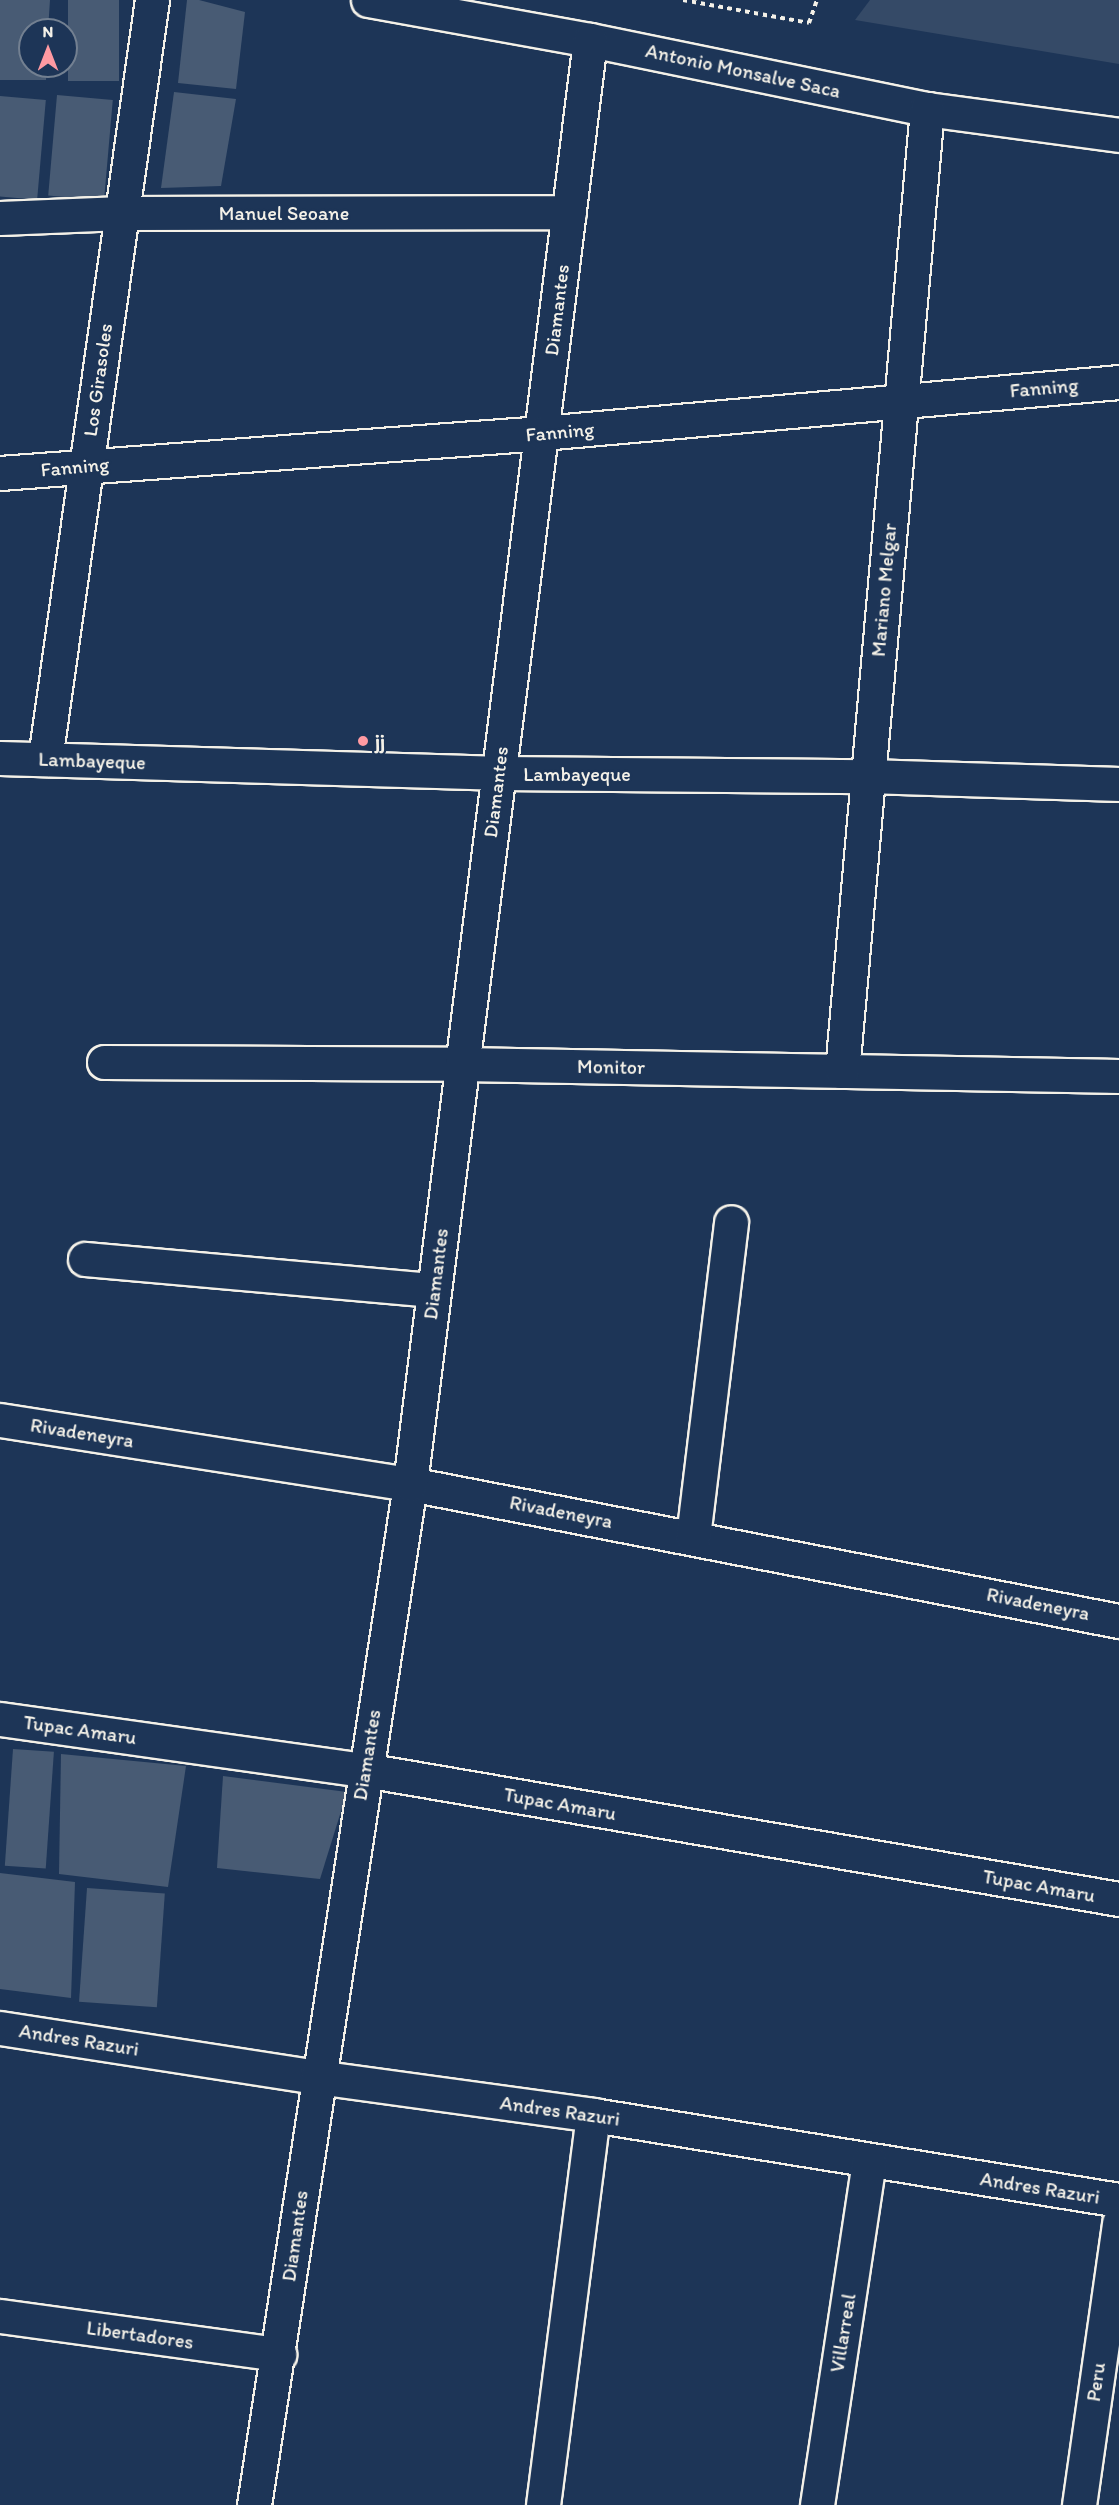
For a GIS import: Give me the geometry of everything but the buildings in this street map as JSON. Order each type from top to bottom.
[{"type":"street","name":"Los Girasoles","points":[[45,759],[152,0]]},
{"type":"street","name":"Antonio Monsalve Saca","points":[[368,0],[590,40],[927,109],[1119,135]]},
{"type":"street","name":"Diamantes","points":[[254,2505],[279,2354],[317,2078],[410,1484],[590,40]]},
{"type":"street","name":"Mariano Melgar","points":[[842,1071],[927,109]]},
{"type":"street","name":"Manuel Seoane","points":[[0,218],[122,213],[569,212]]},
{"type":"street","name":"Fanning","points":[[0,473],[542,434],[1119,382]]},
{"type":"street","name":"Lambayeque","points":[[0,759],[499,773],[868,776],[1119,784]]},
{"type":"street","name":"Monitor","points":[[104,1062],[462,1064],[1119,1076]]},
{"type":"street","points":[[693,1537],[731,1222]]},
{"type":"street","points":[[85,1259],[434,1290]]},
{"type":"street","name":"Rivadeneyra","points":[[0,1420],[410,1484],[1119,1621]]},
{"type":"street","name":"Tupac Amaru","points":[[0,1719],[365,1770],[1119,1899]]},
{"type":"street","name":"Andres Razuri","points":[[0,2028],[317,2078],[593,2115],[1119,2200]]},
{"type":"street","points":[[543,2505],[593,2115]]},
{"type":"street","name":"Villarreal","points":[[817,2505],[869,2161]]},
{"type":"street","name":"Peru","points":[[1079,2505],[1119,2223]]},
{"type":"street","name":"Libertadores","points":[[0,2316],[279,2354]]},
{"type":"path","points":[[683,0],[809,23],[817,0]]},
{"type":"shaded area","points":[[870,0],[1119,0],[1119,64],[855,20]]},
{"type":"place","name":"jj","points":[[363,741]]}]
